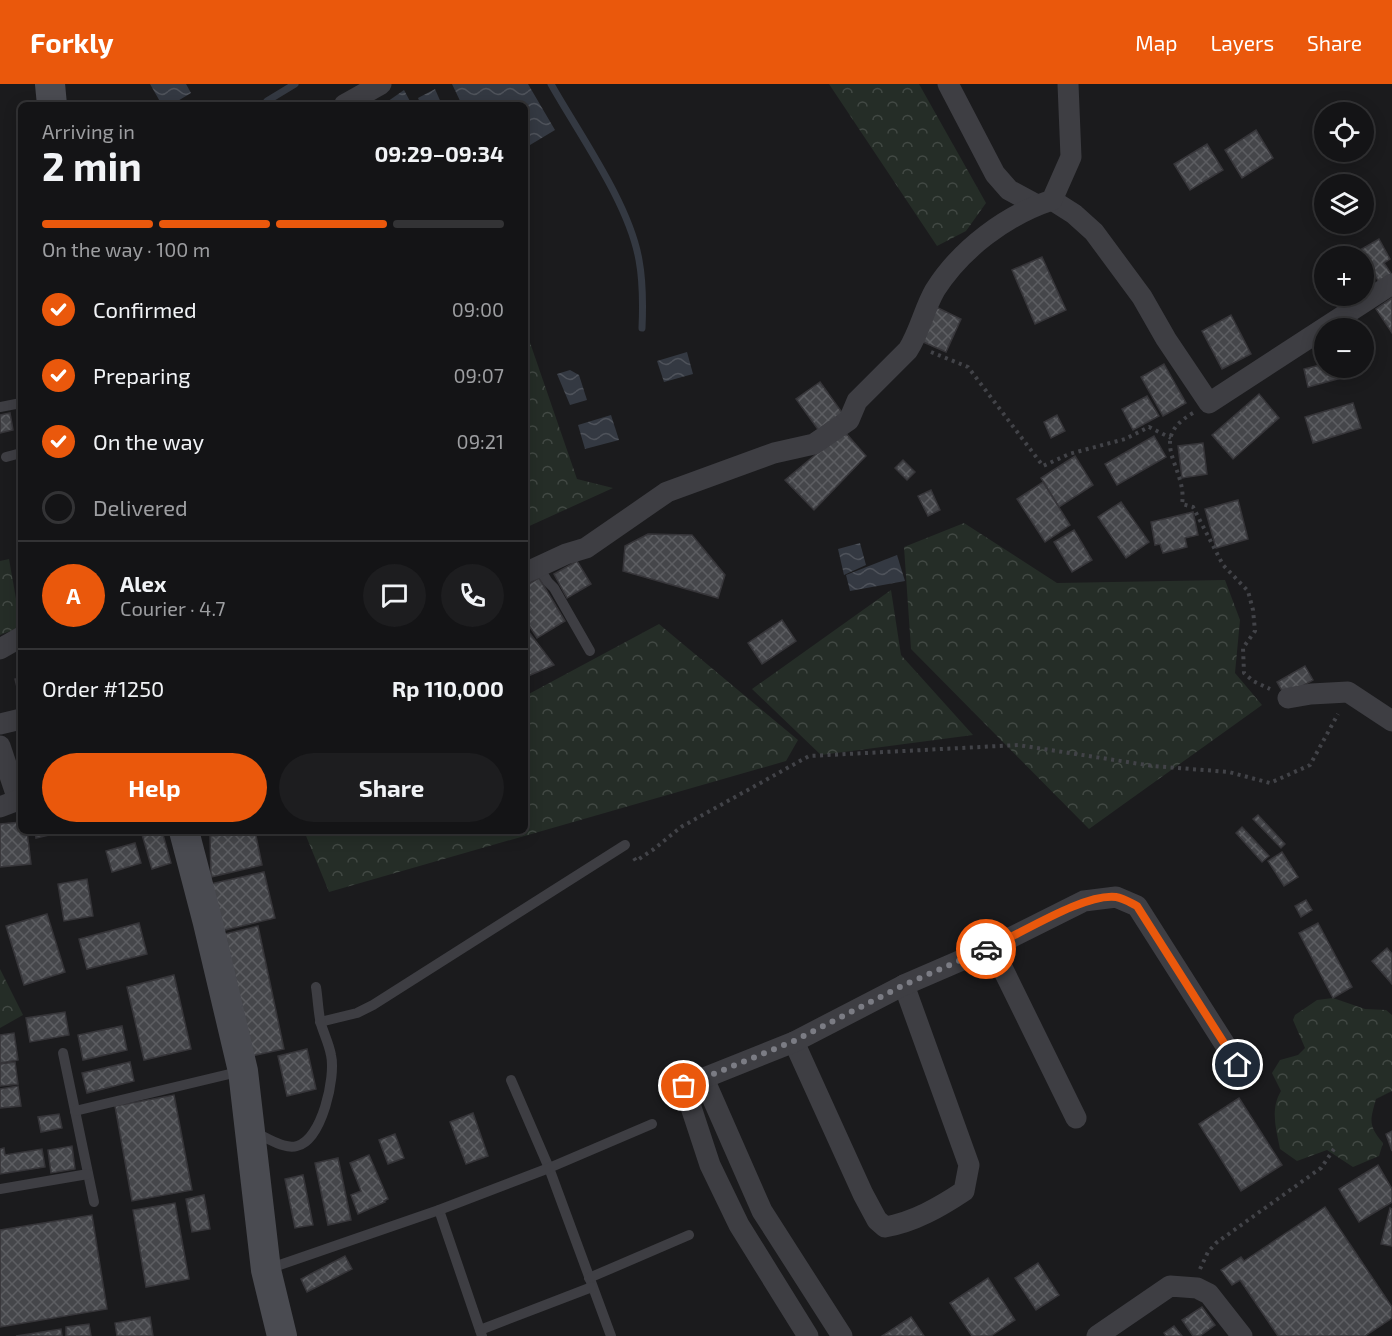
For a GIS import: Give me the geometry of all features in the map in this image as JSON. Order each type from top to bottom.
[{"type":"main road","points":[[50,84],[52,102]]},
{"type":"main road","points":[[185,834],[243,1071],[266,1270],[282,1336]]},
{"type":"street","points":[[349,102],[381,84]]},
{"type":"street","points":[[948,84],[996,174],[1009,190],[1074,214],[1094,232],[1142,297],[1166,339],[1209,403],[1392,284]]},
{"type":"street","points":[[532,570],[566,554],[586,548],[667,492],[774,453],[814,444],[849,420],[857,401],[908,350],[915,340],[935,291],[966,253],[1005,222],[1044,203],[1071,157],[1068,84]]},
{"type":"street","points":[[0,649],[18,639]]},
{"type":"street","points":[[1288,698],[1348,692],[1392,721]]},
{"type":"street","points":[[0,724],[18,720]]},
{"type":"street","points":[[0,746],[13,802]]},
{"type":"street","points":[[808,1336],[739,1225],[710,1164],[684,1086],[794,1041],[904,985],[992,947],[1084,902],[1116,897],[1137,906],[1238,1065]]},
{"type":"street","points":[[992,947],[1076,1118]]},
{"type":"street","points":[[794,1041],[862,1194],[877,1220],[885,1227],[894,1225],[912,1220],[944,1204],[964,1191],[969,1165],[904,985]]},
{"type":"street","points":[[704,1079],[762,1211],[842,1336]]},
{"type":"street","points":[[1096,1336],[1170,1286],[1197,1288],[1209,1294],[1242,1336]]},
{"type":"street","points":[[788,1305],[813,1290]]},
{"type":"lane","points":[[0,407],[18,404]]},
{"type":"lane","points":[[6,457],[18,454]]},
{"type":"lane","points":[[532,570],[554,588],[590,651]]},
{"type":"lane","points":[[320,1022],[357,1013],[373,1005],[626,845]]},
{"type":"lane","points":[[250,1133],[296,1147],[305,1142],[319,1126],[332,1076],[332,1056],[320,1022],[316,987]]},
{"type":"lane","points":[[63,1053],[94,1202]]},
{"type":"lane","points":[[75,1111],[243,1071]]},
{"type":"lane","points":[[510,1080],[549,1168],[611,1336]]},
{"type":"lane","points":[[266,1270],[439,1210],[549,1168],[652,1124]]},
{"type":"lane","points":[[0,1189],[88,1174]]},
{"type":"lane","points":[[439,1210],[481,1333],[689,1235]]},
{"type":"path","points":[[915,340],[931,351],[968,367],[1043,466],[1068,454],[1125,439],[1149,426],[1171,438]]},
{"type":"path","points":[[1209,403],[1181,420],[1174,427],[1171,438],[1169,448],[1184,493],[1182,504],[1193,507],[1223,565],[1248,591],[1255,631],[1243,648],[1244,673],[1253,681],[1288,698]]},
{"type":"path","points":[[626,845],[636,861],[681,827],[809,756],[1018,745],[1153,766],[1229,772],[1270,783],[1310,765],[1334,725],[1348,692]]},
{"type":"path","points":[[1197,1288],[1201,1267],[1208,1252],[1216,1243],[1321,1168],[1334,1149]]},
{"type":"green space","points":[[829,84],[919,84],[986,203],[966,231],[937,246]]},
{"type":"green space","points":[[528,337],[577,479],[613,488],[528,527]]},
{"type":"green space","points":[[964,523],[1057,583],[1225,580],[1240,620],[1235,673],[1262,705],[1089,829],[911,649],[904,547]]},
{"type":"green space","points":[[9,559],[18,610],[18,628],[0,635],[0,561]]},
{"type":"green space","points":[[891,590],[901,655],[973,735],[821,755],[752,689]]},
{"type":"green space","points":[[659,624],[798,740],[786,761],[329,892],[305,834],[528,834],[528,694]]},
{"type":"green space","points":[[0,969],[23,1015],[0,1028]]},
{"type":"green space","points":[[1333,998],[1365,1009],[1386,1010],[1392,1015],[1392,1091],[1376,1099],[1372,1118],[1375,1132],[1383,1143],[1379,1156],[1353,1167],[1327,1150],[1297,1161],[1280,1149],[1276,1127],[1275,1112],[1281,1091],[1272,1073],[1280,1060],[1298,1055],[1305,1048],[1293,1020],[1295,1015],[1317,1000]]},
{"type":"water","points":[[150,84],[186,84],[191,93],[176,102],[160,102]]},
{"type":"water","points":[[452,84],[528,84],[555,130],[528,146],[528,102],[461,102]]},
{"type":"water","points":[[435,89],[441,102],[420,102],[418,98]]},
{"type":"water","points":[[404,90],[410,102],[387,102]]},
{"type":"water","points":[[687,352],[693,374],[664,382],[657,361]]},
{"type":"water","points":[[570,370],[579,375],[587,400],[570,405],[557,374]]},
{"type":"water","points":[[611,415],[619,440],[585,449],[578,425]]},
{"type":"water","points":[[860,543],[866,565],[844,575],[838,549]]},
{"type":"water","points":[[897,555],[905,581],[850,591],[846,575]]},
{"type":"building","points":[[1256,130],[1273,158],[1242,178],[1225,150]]},
{"type":"building","points":[[1207,144],[1223,170],[1190,190],[1174,164]]},
{"type":"building","points":[[1379,239],[1390,259],[1384,263],[1392,275],[1380,284],[1374,274],[1374,246],[1367,246]]},
{"type":"building","points":[[1042,257],[1066,310],[1035,324],[1012,270]]},
{"type":"building","points":[[1392,298],[1392,333],[1376,309]]},
{"type":"building","points":[[936,307],[961,319],[946,352],[921,341]]},
{"type":"building","points":[[1231,315],[1251,354],[1222,369],[1202,331]]},
{"type":"building","points":[[1164,364],[1186,403],[1163,416],[1141,377]]},
{"type":"building","points":[[1314,366],[1314,378],[1341,378],[1308,387],[1304,369]]},
{"type":"building","points":[[820,382],[846,418],[822,435],[796,399]]},
{"type":"building","points":[[1259,394],[1279,418],[1233,459],[1212,435]]},
{"type":"building","points":[[1147,396],[1159,416],[1133,430],[1122,409]]},
{"type":"building","points":[[1353,403],[1361,428],[1313,443],[1305,417]]},
{"type":"building","points":[[10,413],[13,430],[0,433],[0,415]]},
{"type":"building","points":[[1057,415],[1065,431],[1051,438],[1044,422]]},
{"type":"building","points":[[844,431],[866,456],[814,510],[785,480]]},
{"type":"building","points":[[1154,436],[1166,457],[1117,485],[1105,464]]},
{"type":"building","points":[[1203,443],[1207,474],[1182,478],[1178,446]]},
{"type":"building","points":[[1075,456],[1093,485],[1059,507],[1041,478]]},
{"type":"building","points":[[903,460],[915,472],[907,480],[895,468]]},
{"type":"building","points":[[1043,482],[1070,525],[1045,542],[1017,499]]},
{"type":"building","points":[[931,490],[940,510],[928,516],[918,496]]},
{"type":"building","points":[[1238,500],[1248,539],[1216,548],[1205,509]]},
{"type":"building","points":[[1121,502],[1149,542],[1126,558],[1098,517]]},
{"type":"building","points":[[1193,512],[1198,535],[1185,538],[1187,547],[1163,553],[1160,544],[1155,545],[1151,522]]},
{"type":"building","points":[[1074,530],[1092,560],[1072,572],[1054,542]]},
{"type":"building","points":[[648,534],[692,535],[725,575],[718,598],[623,571],[625,546]]},
{"type":"building","points":[[577,561],[591,584],[567,598],[554,574]]},
{"type":"building","points":[[539,578],[565,621],[537,638],[528,624],[528,584]]},
{"type":"building","points":[[782,620],[796,641],[762,664],[748,643]]},
{"type":"building","points":[[528,631],[554,665],[528,676]]},
{"type":"building","points":[[1305,666],[1313,680],[1285,696],[1277,682]]},
{"type":"building","points":[[1258,815],[1285,844],[1281,848],[1253,819]]},
{"type":"building","points":[[18,822],[18,834],[27,834],[31,864],[0,867],[0,824]]},
{"type":"building","points":[[1242,827],[1269,856],[1262,862],[1236,833]]},
{"type":"building","points":[[35,834],[53,834],[36,838]]},
{"type":"building","points":[[142,834],[163,834],[171,863],[152,869]]},
{"type":"building","points":[[256,834],[262,865],[211,877],[210,836]]},
{"type":"building","points":[[135,843],[141,863],[112,872],[106,851]]},
{"type":"building","points":[[1282,852],[1298,877],[1284,886],[1268,861]]},
{"type":"building","points":[[264,872],[275,918],[221,931],[210,884]]},
{"type":"building","points":[[87,879],[93,916],[64,921],[58,884]]},
{"type":"building","points":[[1306,900],[1312,910],[1301,917],[1295,906]]},
{"type":"building","points":[[47,914],[65,972],[24,985],[6,926]]},
{"type":"building","points":[[139,923],[147,954],[87,969],[79,939]]},
{"type":"building","points":[[1318,923],[1352,987],[1333,998],[1299,933]]},
{"type":"building","points":[[258,926],[284,1049],[252,1056],[225,934]]},
{"type":"building","points":[[1387,948],[1392,954],[1392,984],[1372,961]]},
{"type":"building","points":[[174,975],[191,1049],[144,1060],[127,987]]},
{"type":"building","points":[[65,1012],[69,1035],[30,1042],[26,1018]]},
{"type":"building","points":[[122,1026],[127,1050],[83,1060],[78,1035]]},
{"type":"building","points":[[14,1033],[18,1060],[0,1063],[0,1035]]},
{"type":"building","points":[[307,1049],[316,1089],[287,1096],[278,1056]]},
{"type":"building","points":[[15,1062],[18,1084],[0,1086],[0,1064]]},
{"type":"building","points":[[130,1062],[134,1081],[87,1093],[82,1073]]},
{"type":"building","points":[[18,1086],[21,1106],[0,1108],[0,1089]]},
{"type":"building","points":[[174,1095],[192,1190],[132,1201],[115,1106]]},
{"type":"building","points":[[1239,1098],[1282,1165],[1241,1191],[1199,1124]]},
{"type":"building","points":[[473,1113],[488,1156],[466,1164],[450,1122]]},
{"type":"building","points":[[59,1114],[62,1128],[41,1132],[38,1117]]},
{"type":"building","points":[[1392,1131],[1392,1151],[1386,1134]]},
{"type":"building","points":[[395,1134],[404,1158],[388,1164],[379,1140]]},
{"type":"building","points":[[72,1146],[75,1169],[51,1173],[48,1150]]},
{"type":"building","points":[[4,1148],[5,1155],[42,1149],[45,1167],[0,1174],[0,1149]]},
{"type":"building","points":[[369,1155],[388,1199],[358,1214],[351,1195],[361,1191],[350,1163]]},
{"type":"building","points":[[338,1158],[351,1220],[328,1225],[315,1163]]},
{"type":"building","points":[[1378,1165],[1392,1189],[1392,1202],[1359,1222],[1339,1189]]},
{"type":"building","points":[[303,1175],[313,1225],[295,1228],[285,1179]]},
{"type":"building","points":[[204,1195],[210,1229],[192,1232],[186,1199]]},
{"type":"building","points":[[175,1203],[189,1279],[146,1287],[133,1210]]},
{"type":"building","points":[[1325,1207],[1392,1307],[1392,1318],[1365,1336],[1278,1336],[1240,1280],[1232,1285],[1221,1270],[1241,1257],[1244,1261]]},
{"type":"building","points":[[1390,1208],[1392,1209],[1392,1246],[1381,1244]]},
{"type":"building","points":[[92,1215],[107,1309],[0,1327],[0,1230]]},
{"type":"building","points":[[345,1256],[352,1269],[307,1292],[301,1279]]},
{"type":"building","points":[[1038,1263],[1059,1295],[1036,1310],[1015,1278]]},
{"type":"building","points":[[988,1278],[1015,1320],[991,1336],[972,1336],[950,1303]]},
{"type":"building","points":[[1202,1307],[1215,1325],[1200,1336],[1193,1336],[1182,1320]]},
{"type":"building","points":[[150,1317],[153,1336],[117,1336],[115,1323]]},
{"type":"building","points":[[911,1317],[924,1336],[882,1336]]},
{"type":"building","points":[[89,1324],[91,1336],[66,1336],[66,1327]]},
{"type":"building","points":[[1174,1326],[1182,1336],[1166,1336],[1164,1333]]},
{"type":"building","points":[[61,1329],[62,1336],[16,1336]]},
{"type":"waterway","points":[[267,101],[295,84]]},
{"type":"waterway","points":[[551,84],[589,147],[625,215],[639,260],[643,303],[642,328]]},
{"type":"way so far","points":[[684,1086],[794,1041],[904,985],[986,949]]},
{"type":"route","points":[[986,949],[1084,902],[1116,897],[1129,901],[1137,906],[1238,1065]]}]
